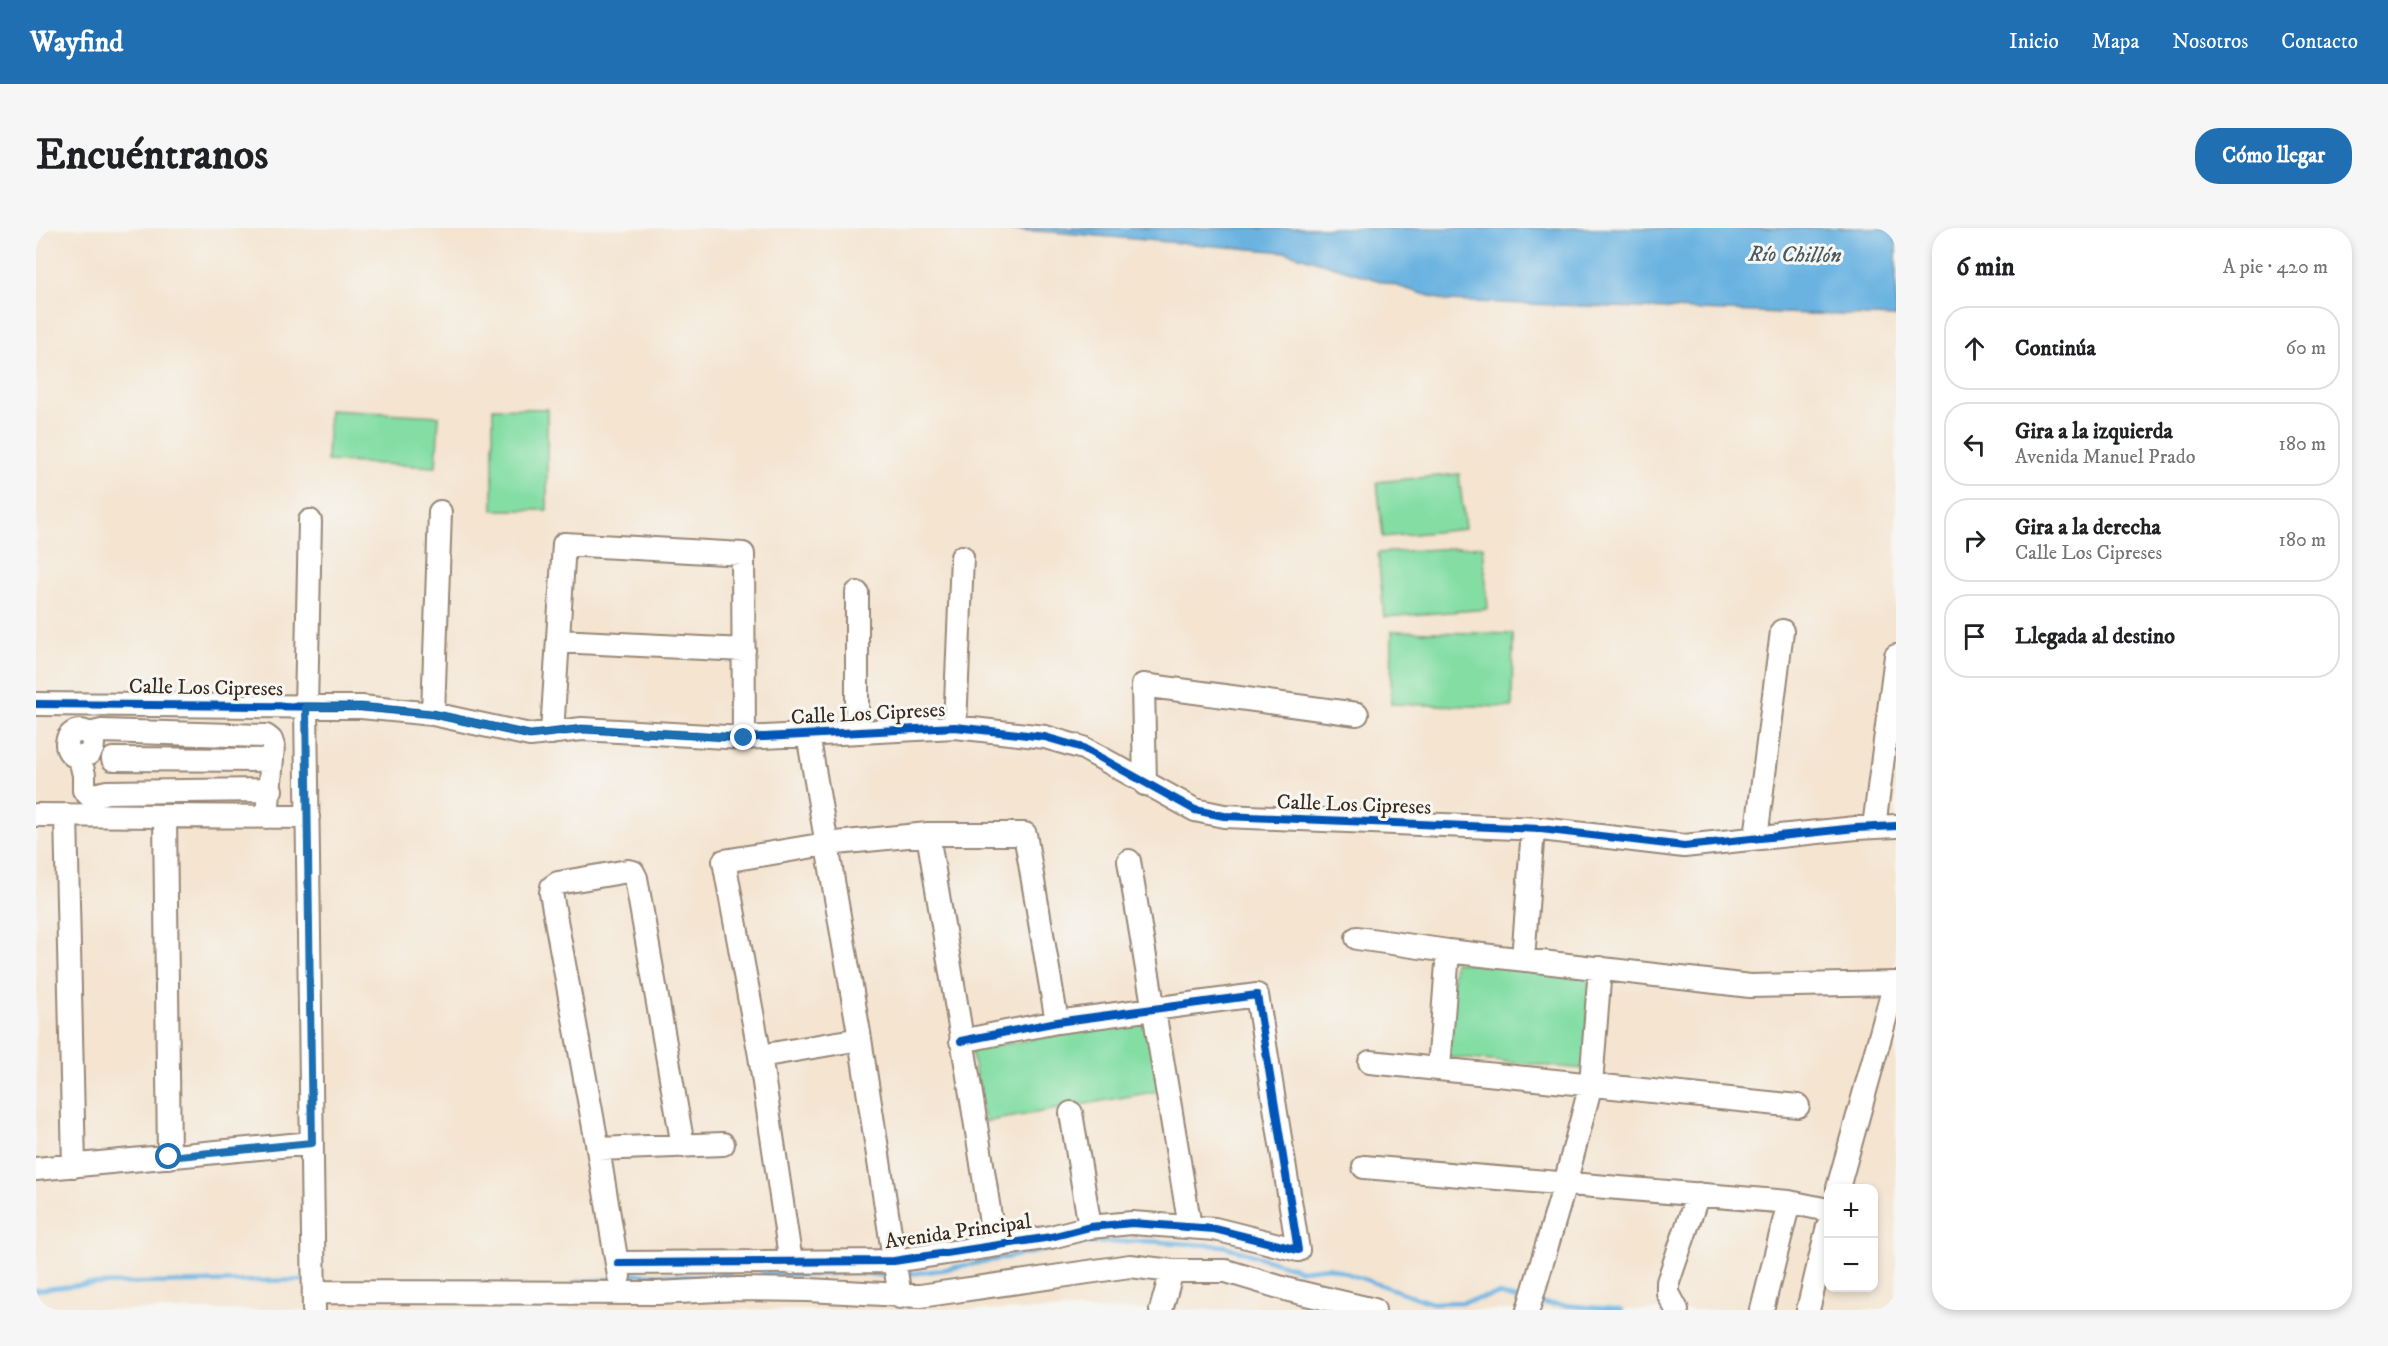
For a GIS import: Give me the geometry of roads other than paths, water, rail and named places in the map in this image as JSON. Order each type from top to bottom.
[{"type":"street","points":[[433,714],[440,512]]},
{"type":"street","points":[[310,521],[306,707],[314,1301]]},
{"type":"street","points":[[552,733],[564,544],[743,554],[744,738]]},
{"type":"street","points":[[955,727],[962,557]]},
{"type":"street","points":[[857,593],[857,731]]},
{"type":"street","points":[[1756,838],[1782,631]]},
{"type":"street","points":[[558,641],[744,650]]},
{"type":"street","points":[[1885,827],[1896,656]]},
{"type":"street","points":[[1145,784],[1143,685],[1357,714]]},
{"type":"street","name":"Calle Los Cipreses","points":[[36,704],[361,707],[433,714],[530,735],[582,729],[744,738],[955,727],[1045,737],[1066,742],[1083,748],[1195,810],[1224,816],[1533,829],[1684,846],[1885,827]]},
{"type":"street","points":[[267,817],[271,790],[273,746],[266,736],[76,731],[66,742],[70,753],[82,766],[93,784],[113,791],[271,790]]},
{"type":"street","points":[[99,732],[113,759],[113,791]]},
{"type":"street","points":[[808,735],[860,1039],[896,1278]]},
{"type":"street","points":[[113,759],[272,760]]},
{"type":"street","points":[[36,815],[308,818]]},
{"type":"street","points":[[66,816],[74,1166]]},
{"type":"street","points":[[165,816],[169,1157]]},
{"type":"street","points":[[1523,959],[1533,829]]},
{"type":"street","points":[[928,834],[961,1041],[978,1130],[994,1245]]},
{"type":"street","points":[[791,1263],[760,1056],[724,861],[826,844],[928,834],[1025,834],[1057,1022]]},
{"type":"street","points":[[1129,861],[1190,1227]]},
{"type":"street","points":[[621,1292],[598,1149],[550,893],[552,887],[558,883],[628,871],[633,872],[636,878],[684,1146]]},
{"type":"street","points":[[1357,938],[1448,951],[1750,986],[1896,983],[1839,1184]]},
{"type":"street","points":[[1439,1068],[1448,951]]},
{"type":"street","points":[[1528,1310],[1565,1184],[1591,1084],[1600,968]]},
{"type":"street","name":"Avenida Principal","points":[[314,1301],[621,1292],[659,1301],[699,1290],[808,1290],[896,1278],[994,1245],[1051,1237],[1090,1227],[1132,1223],[1215,1229],[1298,1250],[1257,995],[1154,1008]]},
{"type":"street","points":[[961,1041],[1057,1022],[1154,1008]]},
{"type":"street","points":[[760,1056],[860,1039]]},
{"type":"street","points":[[1370,1062],[1798,1106]]},
{"type":"street","points":[[1071,1113],[1090,1227]]},
{"type":"street","points":[[36,1169],[312,1143]]},
{"type":"street","points":[[598,1149],[723,1144]]},
{"type":"street","points":[[1364,1167],[1789,1202],[1824,1209]]},
{"type":"street","points":[[1675,1307],[1668,1293],[1668,1282],[1698,1194]]},
{"type":"street","points":[[1762,1310],[1789,1202]]},
{"type":"street","points":[[1808,1310],[1825,1238]]},
{"type":"street","name":"Avenida Principal","points":[[618,1263],[730,1261],[791,1263],[896,1278],[938,1295],[1130,1266],[1172,1271],[1226,1271],[1289,1290],[1374,1310]]},
{"type":"street","points":[[1161,1310],[1172,1271]]},
{"type":"water","name":"Río Chillón","points":[[974,228],[1896,228],[1896,317],[1446,301],[1286,252],[1052,232]]},
{"type":"waterway","points":[[902,1275],[941,1270],[1083,1243],[1145,1241],[1224,1246],[1301,1270],[1329,1267],[1432,1303],[1463,1302],[1499,1294],[1524,1301]]},
{"type":"waterway","points":[[762,1273],[802,1275],[852,1272],[891,1276]]},
{"type":"waterway","points":[[625,1277],[635,1274],[702,1277],[730,1273]]},
{"type":"waterway","points":[[577,1282],[614,1279]]},
{"type":"waterway","points":[[36,1290],[88,1284],[308,1280]]},
{"type":"waterway","points":[[1538,1303],[1622,1310]]}]
